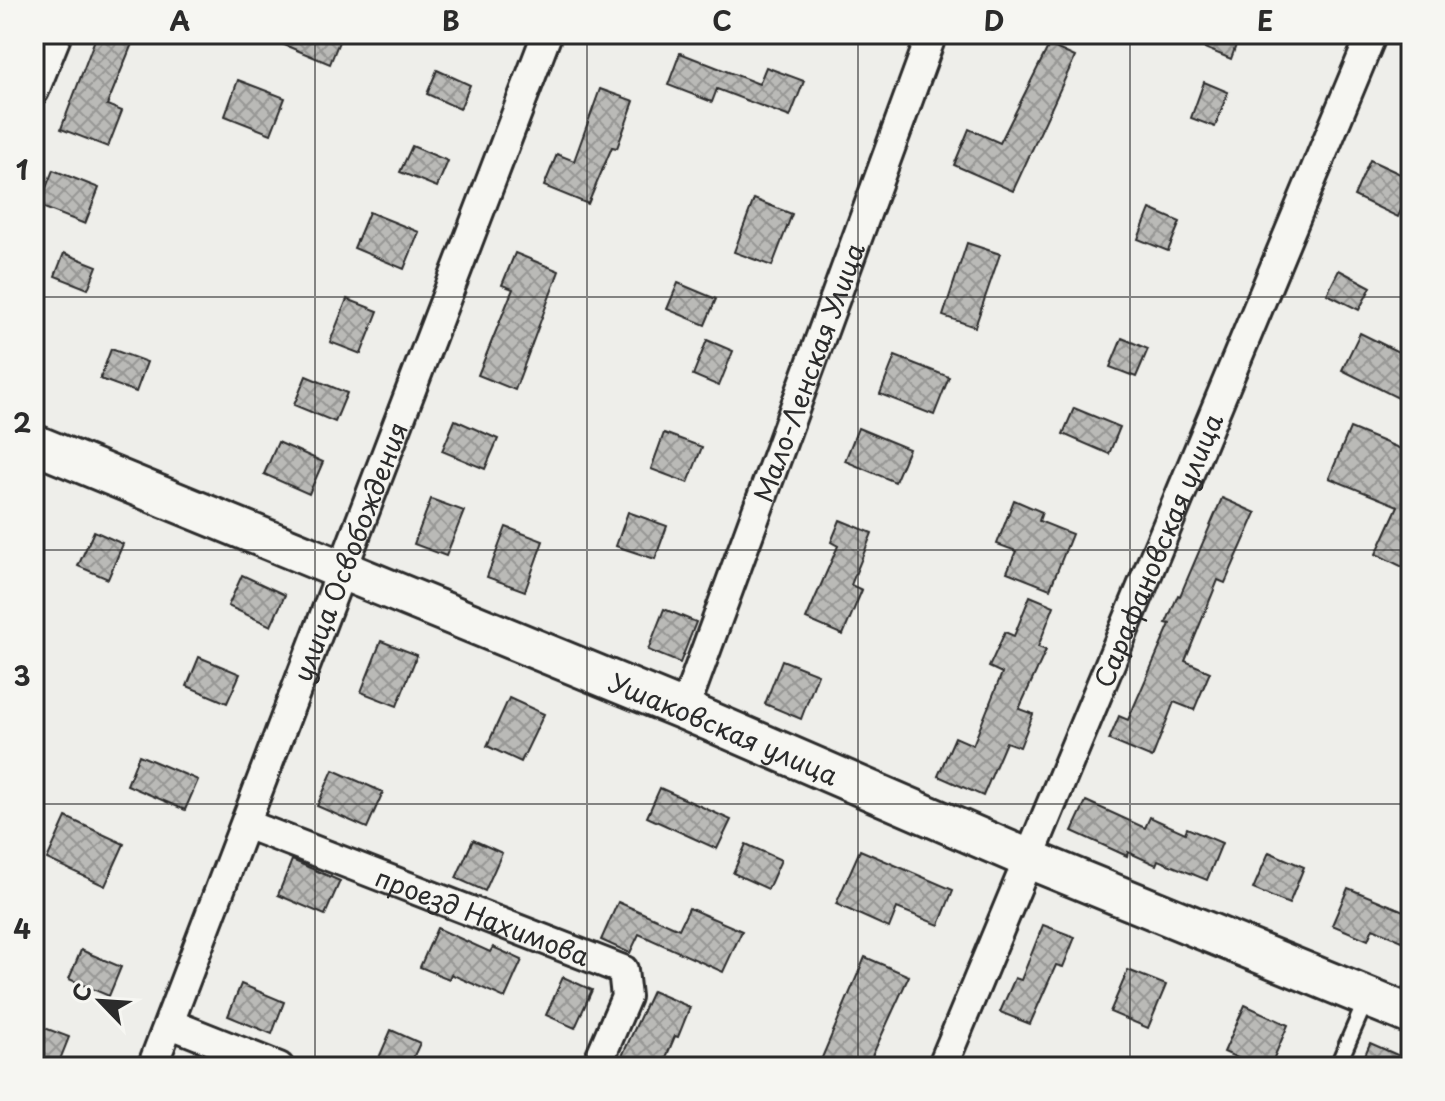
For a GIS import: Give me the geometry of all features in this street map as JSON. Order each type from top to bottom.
[{"type":"main road","name":"Ушаковская улица","points":[[34,444],[684,710],[1029,859],[1411,1015]]},
{"type":"street","points":[[34,91],[57,34]]},
{"type":"street","name":"улица Освобождения","points":[[152,1067],[547,34]]},
{"type":"street","name":"Мало-Ленская Улица","points":[[684,710],[932,34]]},
{"type":"street","name":"Сарафановская улица","points":[[942,1067],[1372,34]]},
{"type":"street","name":"проезд Нахимова","points":[[246,824],[623,970],[626,997],[596,1067]]},
{"type":"street","points":[[171,1024],[279,1067]]},
{"type":"lane","points":[[1337,1067],[1367,996]]},
{"type":"building","points":[[97,34],[136,34],[107,105],[122,111],[108,147],[61,129]]},
{"type":"building","points":[[258,34],[342,34],[330,64]]},
{"type":"building","points":[[1171,34],[1240,34],[1231,59]]},
{"type":"building","points":[[1049,45],[1075,57],[1013,191],[954,165],[969,129],[1000,143]]},
{"type":"building","points":[[680,53],[759,84],[766,67],[804,81],[790,117],[717,89],[712,102],[668,85]]},
{"type":"building","points":[[437,70],[470,85],[460,109],[427,94]]},
{"type":"building","points":[[238,80],[285,98],[271,134],[225,116]]},
{"type":"building","points":[[1204,82],[1228,92],[1215,127],[1191,118]]},
{"type":"building","points":[[600,89],[634,101],[617,148],[612,147],[588,204],[544,186],[557,154],[574,161]]},
{"type":"building","points":[[412,146],[448,161],[437,187],[400,172]]},
{"type":"building","points":[[1370,160],[1411,179],[1411,188],[1398,217],[1354,196]]},
{"type":"building","points":[[53,170],[99,188],[85,224],[39,206]]},
{"type":"building","points":[[754,199],[792,214],[772,266],[734,252]]},
{"type":"building","points":[[1150,209],[1180,222],[1168,251],[1138,239]]},
{"type":"building","points":[[369,212],[419,232],[404,269],[354,248]]},
{"type":"building","points":[[967,243],[1000,254],[975,327],[943,316]]},
{"type":"building","points":[[64,253],[97,266],[88,289],[55,276]]},
{"type":"building","points":[[515,253],[559,271],[515,390],[478,375],[513,289],[502,285]]},
{"type":"building","points":[[1339,270],[1371,287],[1359,310],[1327,294]]},
{"type":"building","points":[[678,283],[716,299],[705,325],[667,309]]},
{"type":"building","points":[[347,299],[378,311],[361,354],[330,342]]},
{"type":"building","points":[[1360,333],[1411,358],[1411,371],[1398,398],[1342,370]]},
{"type":"building","points":[[1122,338],[1148,349],[1136,377],[1110,367]]},
{"type":"building","points":[[707,340],[733,351],[719,386],[693,375]]},
{"type":"building","points":[[111,349],[147,362],[136,392],[100,379]]},
{"type":"building","points":[[895,356],[949,377],[934,415],[880,394]]},
{"type":"building","points":[[306,376],[347,393],[335,422],[294,405]]},
{"type":"building","points":[[1074,408],[1120,427],[1109,454],[1063,434]]},
{"type":"building","points":[[455,420],[498,439],[485,469],[442,451]]},
{"type":"building","points":[[858,428],[909,449],[895,482],[845,461]]},
{"type":"building","points":[[1350,428],[1411,453],[1411,571],[1376,554],[1398,506],[1329,478]]},
{"type":"building","points":[[664,433],[702,447],[688,483],[651,469]]},
{"type":"building","points":[[278,442],[323,462],[309,494],[264,474]]},
{"type":"building","points":[[1222,498],[1256,513],[1225,583],[1218,580],[1185,661],[1210,672],[1194,710],[1174,702],[1152,758],[1109,740],[1119,716],[1128,720],[1170,624],[1166,623]]},
{"type":"building","points":[[431,499],[464,511],[446,556],[414,544]]},
{"type":"building","points":[[1014,500],[1042,512],[1039,521],[1072,534],[1050,589],[1007,572],[1016,551],[997,544]]},
{"type":"building","points":[[628,512],[667,526],[655,559],[616,546]]},
{"type":"building","points":[[840,520],[872,533],[851,585],[862,590],[843,635],[806,619],[838,546],[831,542]]},
{"type":"building","points":[[506,527],[543,541],[525,591],[487,577]]},
{"type":"building","points":[[94,531],[123,544],[108,579],[78,566]]},
{"type":"building","points":[[242,575],[285,595],[271,626],[228,606]]},
{"type":"building","points":[[1030,596],[1054,606],[1038,647],[1046,650],[1019,709],[1033,714],[1020,747],[1006,742],[983,796],[938,776],[955,737],[973,745],[1002,673],[989,667],[1005,632],[1014,636]]},
{"type":"building","points":[[664,609],[696,622],[680,663],[648,650]]},
{"type":"building","points":[[381,641],[417,655],[397,706],[361,692]]},
{"type":"building","points":[[199,657],[240,674],[227,703],[187,686]]},
{"type":"building","points":[[782,660],[818,674],[801,719],[765,704]]},
{"type":"building","points":[[509,698],[544,714],[521,762],[487,746]]},
{"type":"building","points":[[139,755],[198,780],[185,810],[127,785]]},
{"type":"building","points":[[333,770],[383,792],[367,828],[317,806]]},
{"type":"building","points":[[660,788],[731,820],[717,849],[647,817]]},
{"type":"building","points":[[1086,801],[1145,828],[1150,817],[1185,833],[1187,828],[1222,843],[1207,880],[1158,860],[1156,865],[1128,852],[1127,856],[1072,831]]},
{"type":"building","points":[[66,817],[124,844],[105,886],[47,859]]},
{"type":"building","points":[[473,840],[502,853],[485,891],[456,878]]},
{"type":"building","points":[[746,844],[781,860],[768,889],[733,873]]},
{"type":"building","points":[[860,850],[953,890],[939,925],[897,908],[889,928],[836,904]]},
{"type":"building","points":[[1269,852],[1304,867],[1289,904],[1253,889]]},
{"type":"building","points":[[292,860],[340,881],[325,915],[278,895]]},
{"type":"building","points":[[1348,888],[1411,914],[1411,945],[1373,928],[1368,940],[1332,925]]},
{"type":"building","points":[[618,902],[679,929],[689,908],[742,931],[723,972],[639,934],[630,953],[601,940]]},
{"type":"building","points":[[1043,925],[1075,937],[1063,967],[1056,965],[1030,1024],[1000,1012],[1015,978],[1021,980]]},
{"type":"building","points":[[437,928],[490,952],[493,947],[522,960],[505,998],[451,974],[449,979],[420,967]]},
{"type":"building","points":[[81,950],[121,967],[109,996],[69,979]]},
{"type":"building","points":[[865,957],[909,976],[867,1067],[818,1067]]},
{"type":"building","points":[[1128,970],[1166,985],[1148,1028],[1110,1012]]},
{"type":"building","points":[[563,977],[592,990],[575,1028],[546,1015]]},
{"type":"building","points":[[241,984],[284,1002],[272,1034],[228,1016]]},
{"type":"building","points":[[652,991],[690,1007],[678,1037],[675,1036],[662,1067],[617,1067]]},
{"type":"building","points":[[1245,1005],[1288,1025],[1270,1067],[1258,1067],[1224,1052]]},
{"type":"building","points":[[34,1024],[69,1037],[57,1067],[34,1067]]},
{"type":"building","points":[[391,1030],[420,1043],[409,1067],[375,1067]]},
{"type":"building","points":[[1370,1043],[1411,1061],[1411,1067],[1360,1067]]}]
